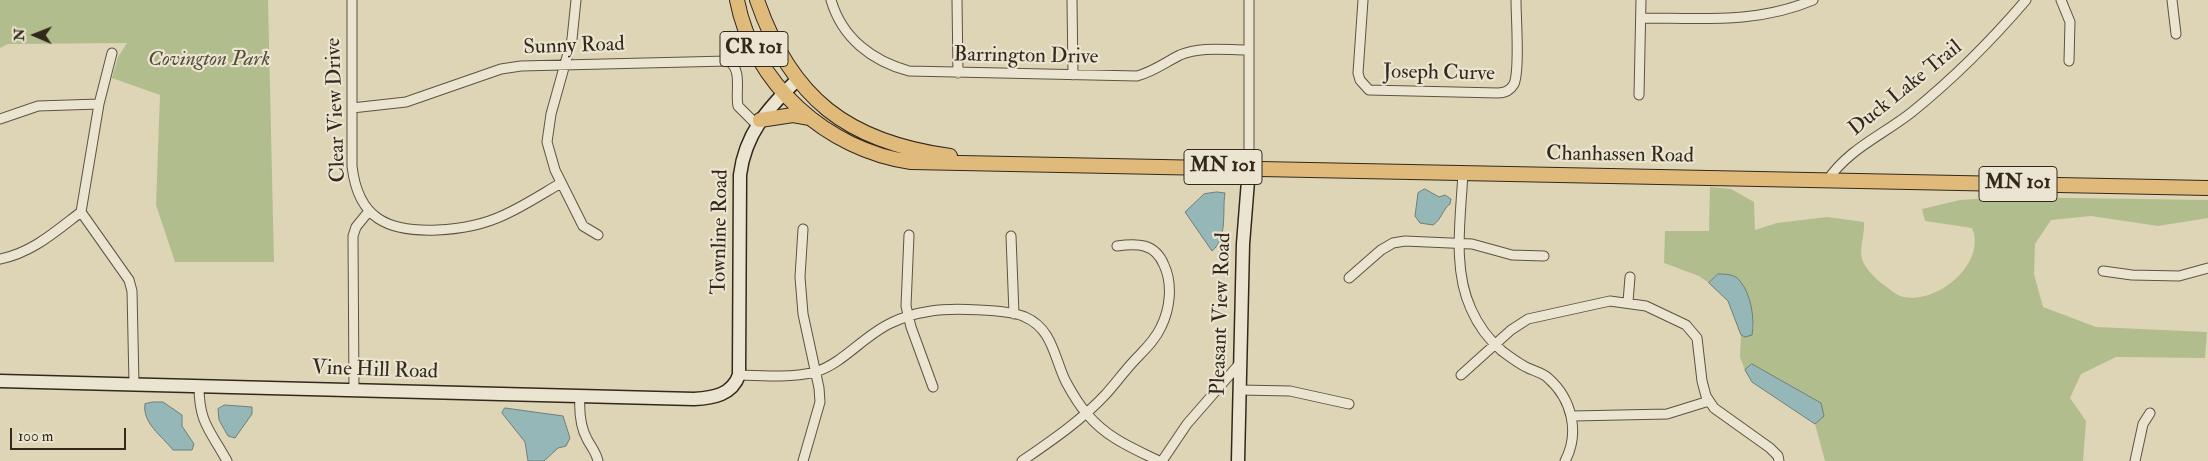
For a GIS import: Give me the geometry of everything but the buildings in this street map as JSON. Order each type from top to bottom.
[{"type":"main road","name":"CR 101","points":[[737,0],[752,45],[761,62],[783,93]]},
{"type":"main road","name":"CR 101","points":[[757,0],[774,43],[787,67],[797,80]]},
{"type":"main road","name":"MN 101","points":[[797,80],[825,108],[846,123],[886,142],[925,153],[1031,162]]},
{"type":"main road","name":"MN 101","points":[[783,93],[810,118],[852,144],[873,153],[906,161],[975,164],[1031,162]]},
{"type":"main road","points":[[758,122],[792,115],[810,118]]},
{"type":"main road","name":"Chanhassen Road","points":[[1031,162],[2208,188]]},
{"type":"street","name":"Clear View Drive","points":[[352,0],[353,178],[359,196],[369,211]]},
{"type":"street","points":[[576,0],[567,64],[548,128],[550,156],[561,183],[583,226],[598,235]]},
{"type":"street","name":"Barrington Drive","points":[[831,0],[840,23],[850,37],[863,49],[892,66],[909,71],[1137,76],[1161,68],[1181,55],[1192,52],[1247,50]]},
{"type":"street","points":[[957,0],[958,73]]},
{"type":"street","points":[[1072,0],[1073,75]]},
{"type":"street","points":[[1248,0],[1249,168]]},
{"type":"street","name":"Joseph Curve","points":[[1363,0],[1358,72],[1363,85],[1369,90],[1504,93],[1510,88],[1516,76],[1516,0]]},
{"type":"street","points":[[1639,95],[1641,0]]},
{"type":"street","points":[[1641,18],[1723,19],[1755,17],[1788,10],[1813,0]]},
{"type":"street","name":"Duck Lake Trail","points":[[1828,181],[1838,165],[1910,114],[1944,86],[1976,55],[2026,0]]},
{"type":"street","points":[[2061,0],[2070,22],[2069,61]]},
{"type":"street","points":[[2172,0],[2176,34]]},
{"type":"street","points":[[0,259],[11,257],[35,246],[81,212],[99,104],[112,53]]},
{"type":"street","name":"Sunny Road","points":[[352,108],[406,102],[502,69],[567,64],[728,61],[734,65],[737,72],[738,106],[758,122]]},
{"type":"street","name":"Townline Road","points":[[739,375],[740,175],[746,144],[758,122],[797,80]]},
{"type":"street","points":[[0,119],[38,106],[99,104]]},
{"type":"street","name":"Pleasant View Road","points":[[1238,461],[1243,244],[1249,168]]},
{"type":"street","points":[[1463,172],[1460,243],[1461,279],[1469,306],[1478,325],[1496,345],[1525,367],[1547,377],[1562,393],[1573,416],[1573,433],[1565,461]]},
{"type":"street","points":[[354,390],[353,236],[356,227],[369,211],[391,226],[404,230],[454,229],[480,224],[504,215],[561,183]]},
{"type":"street","points":[[81,212],[129,280],[134,298],[134,384]]},
{"type":"street","points":[[803,229],[800,277],[803,314],[814,372],[819,388],[820,402],[803,461]]},
{"type":"street","points":[[908,235],[906,306],[933,387]]},
{"type":"street","points":[[1011,236],[1014,314]]},
{"type":"street","points":[[1349,278],[1392,243],[1405,241],[1472,244],[1512,255],[1544,256]]},
{"type":"street","points":[[1022,461],[1086,413],[1105,395],[1152,343],[1167,312],[1168,276],[1159,255],[1149,246],[1135,243],[1117,246]]},
{"type":"street","points":[[2103,271],[2132,275],[2179,276],[2208,268]]},
{"type":"street","points":[[1628,302],[1630,277]]},
{"type":"street","points":[[1461,375],[1511,330],[1528,319],[1610,301],[1628,302],[1654,309],[1686,325],[1697,338],[1702,381],[1709,401],[1728,419],[1770,448],[1778,456],[1779,461]]},
{"type":"street","points":[[739,375],[788,375],[814,372],[836,363],[890,323],[932,310],[1025,316],[1038,324],[1048,336],[1066,381],[1086,413],[1110,437],[1161,461],[1187,424],[1241,362]]},
{"type":"street","name":"Vine Hill Road","points":[[0,381],[707,398],[728,391],[739,375]]},
{"type":"street","points":[[199,386],[200,412],[204,423],[227,461]]},
{"type":"street","points":[[1240,390],[1290,391],[1349,404]]},
{"type":"street","points":[[580,396],[579,411],[583,432],[594,449],[598,461]]},
{"type":"street","points":[[1573,416],[1667,414],[1709,401]]},
{"type":"street","points":[[2135,461],[2143,424],[2150,413]]},
{"type":"green space","name":"Covington Park","points":[[0,0],[268,0],[274,262],[175,262],[156,205],[160,95],[112,78],[118,57],[127,43],[8,44],[0,48]]},
{"type":"green space","points":[[1710,187],[1731,189],[1754,202],[1755,230],[1777,223],[1827,217],[1864,222],[1861,254],[1863,262],[1867,269],[1881,283],[1904,297],[1932,294],[1945,287],[1957,278],[1973,254],[1975,241],[1972,228],[1925,221],[1922,209],[1960,200],[2006,197],[2208,200],[2208,218],[2158,226],[2091,216],[2051,220],[2035,244],[2034,274],[2043,307],[2096,327],[2207,332],[2205,358],[2116,357],[2081,374],[2070,398],[2086,421],[2083,461],[1825,461],[1815,424],[1824,416],[1821,403],[1752,364],[1745,370],[1740,357],[1741,335],[1745,337],[1754,327],[1746,293],[1718,274],[1709,283],[1699,276],[1664,263],[1665,231],[1709,231]]},
{"type":"water","points":[[1425,189],[1439,197],[1445,195],[1451,199],[1450,204],[1433,225],[1420,223],[1415,216],[1418,193]]},
{"type":"water","points":[[1225,193],[1223,224],[1220,239],[1212,251],[1185,212],[1204,194]]},
{"type":"water","points":[[1718,274],[1736,277],[1744,286],[1751,307],[1752,335],[1745,337],[1741,335],[1728,301],[1709,283]]},
{"type":"water","points":[[1752,364],[1821,403],[1824,416],[1815,424],[1752,382],[1745,370]]},
{"type":"water","points":[[163,402],[182,415],[182,426],[194,444],[192,450],[173,450],[154,429],[145,411],[145,404]]},
{"type":"water","points":[[225,405],[252,407],[252,414],[235,438],[228,436],[219,420],[218,409]]},
{"type":"water","points":[[505,408],[563,416],[570,438],[566,446],[558,448],[544,461],[528,461],[525,442],[502,413]]}]
